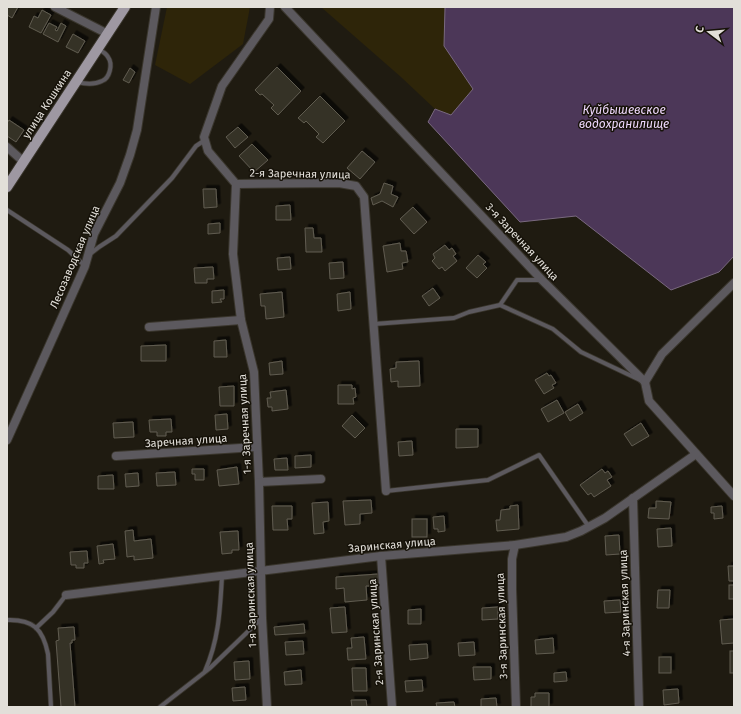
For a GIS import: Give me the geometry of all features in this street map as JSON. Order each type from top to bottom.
[{"type":"main road","name":"улица Кошкина","points":[[7,187],[125,7]]},
{"type":"street","points":[[55,7],[108,34]]},
{"type":"street","name":"Лесозаводская улица","points":[[7,440],[85,266],[94,234],[120,183],[137,130],[156,7]]},
{"type":"street","points":[[205,140],[204,137],[222,86],[269,19],[270,7]]},
{"type":"street","name":"3-я Заречная улица","points":[[286,7],[542,280],[645,382]]},
{"type":"street","name":"2-я Заречная улица","points":[[205,140],[208,151],[236,184],[339,183],[356,186],[364,197],[386,491]]},
{"type":"street","points":[[7,147],[24,162]]},
{"type":"street","name":"1-я Заречная улица","points":[[236,184],[233,254],[241,320],[254,372],[259,482],[321,479]]},
{"type":"street","points":[[734,283],[662,354],[645,382],[649,401],[734,496]]},
{"type":"street","points":[[149,327],[241,320]]},
{"type":"street","name":"Заречная улица","points":[[116,456],[257,447]]},
{"type":"street","name":"Заринская улица","points":[[66,595],[381,556],[515,546],[566,537],[605,518],[696,454]]},
{"type":"street","name":"1-я Заринская улица","points":[[259,482],[262,618],[267,707]]},
{"type":"street","name":"4-я Заринская улица","points":[[633,498],[639,707]]},
{"type":"street","name":"3-я Заринская улица","points":[[515,546],[512,559],[512,589],[516,707]]},
{"type":"street","name":"2-я Заринская улица","points":[[381,556],[392,707]]},
{"type":"lane","points":[[76,82],[94,84],[103,81],[109,75],[111,66],[109,58],[98,48]]},
{"type":"lane","points":[[89,255],[98,247],[116,236],[172,178],[196,146],[205,140]]},
{"type":"lane","points":[[7,210],[68,250],[85,266]]},
{"type":"lane","points":[[500,304],[517,280],[542,280]]},
{"type":"lane","points":[[374,324],[454,318],[469,312],[500,304],[553,329],[581,352],[645,382]]},
{"type":"lane","points":[[386,491],[488,480],[539,455],[589,527]]},
{"type":"lane","points":[[204,673],[213,652],[220,615],[222,576]]},
{"type":"lane","points":[[36,628],[53,612],[66,595]]},
{"type":"lane","points":[[160,707],[204,673],[262,618]]},
{"type":"lane","points":[[7,620],[22,620],[30,623],[36,628],[46,646],[48,654],[51,707]]},
{"type":"shaded area","points":[[167,7],[250,7],[243,44],[190,84],[155,65]]},
{"type":"shaded area","points":[[321,7],[445,7],[444,46],[473,89],[451,116],[435,109]]},
{"type":"water","name":"Куйбышевское водохранилище","points":[[445,7],[734,7],[734,256],[719,272],[671,290],[576,216],[520,222],[428,122],[435,109],[451,115],[473,89],[444,46]]},
{"type":"building","points":[[7,7],[18,7],[12,18],[7,15]]},
{"type":"building","points":[[42,10],[51,15],[41,33],[29,27],[34,16],[38,18]]},
{"type":"building","points":[[49,23],[57,27],[55,30],[57,31],[61,23],[66,26],[58,42],[43,34]]},
{"type":"building","points":[[73,34],[85,41],[78,53],[66,47]]},
{"type":"building","points":[[277,67],[301,91],[278,115],[271,108],[274,105],[255,90]]},
{"type":"building","points":[[130,68],[135,72],[129,83],[123,80]]},
{"type":"building","points":[[320,96],[345,121],[323,143],[316,137],[319,134],[306,121],[304,123],[298,118]]},
{"type":"building","points":[[9,120],[24,130],[16,142],[7,136],[7,123]]},
{"type":"building","points":[[238,127],[248,137],[235,148],[226,137]]},
{"type":"building","points":[[252,144],[268,160],[254,172],[239,156]]},
{"type":"building","points":[[362,151],[375,162],[360,179],[347,168]]},
{"type":"building","points":[[384,183],[393,186],[391,194],[398,197],[393,207],[382,201],[373,205],[371,198],[380,194]]},
{"type":"building","points":[[203,189],[216,189],[217,207],[204,208]]},
{"type":"building","points":[[290,205],[291,220],[276,220],[276,206]]},
{"type":"building","points":[[413,207],[427,222],[414,234],[400,219]]},
{"type":"building","points":[[220,223],[220,233],[208,234],[208,224]]},
{"type":"building","points":[[305,228],[313,228],[314,238],[321,238],[322,252],[306,252]]},
{"type":"building","points":[[400,243],[401,251],[406,251],[408,262],[402,263],[403,269],[387,272],[383,246]]},
{"type":"building","points":[[445,245],[449,250],[452,248],[456,254],[453,256],[457,261],[445,271],[442,267],[439,269],[432,261],[435,258],[433,254]]},
{"type":"building","points":[[478,255],[486,262],[483,264],[487,268],[477,278],[466,268]]},
{"type":"building","points":[[290,257],[291,269],[278,270],[277,258]]},
{"type":"building","points":[[343,262],[344,278],[330,279],[329,263]]},
{"type":"building","points":[[213,267],[214,279],[207,279],[207,283],[195,283],[194,268]]},
{"type":"building","points":[[433,288],[440,298],[429,306],[422,296]]},
{"type":"building","points":[[224,290],[224,299],[220,299],[222,302],[212,303],[212,291]]},
{"type":"building","points":[[282,292],[284,317],[266,319],[265,306],[261,306],[260,294]]},
{"type":"building","points":[[350,292],[351,309],[338,311],[337,294]]},
{"type":"building","points":[[226,340],[227,357],[214,357],[214,341]]},
{"type":"building","points":[[166,345],[166,361],[141,361],[141,346]]},
{"type":"building","points":[[282,361],[283,374],[270,375],[269,363]]},
{"type":"building","points":[[419,361],[420,386],[398,387],[398,381],[391,382],[390,369],[396,368],[396,362]]},
{"type":"building","points":[[547,373],[549,376],[551,375],[556,383],[552,385],[554,388],[544,394],[535,380]]},
{"type":"building","points":[[338,385],[352,385],[352,389],[355,388],[356,397],[353,398],[354,404],[338,404]]},
{"type":"building","points":[[234,386],[234,406],[220,406],[219,387]]},
{"type":"building","points":[[286,390],[288,409],[272,411],[272,407],[268,407],[267,398],[271,398],[270,392]]},
{"type":"building","points":[[557,400],[564,413],[548,422],[541,409]]},
{"type":"building","points":[[578,404],[583,413],[570,421],[565,412]]},
{"type":"building","points":[[227,414],[228,429],[216,430],[215,415]]},
{"type":"building","points":[[352,415],[365,428],[355,438],[342,426]]},
{"type":"building","points":[[171,419],[172,432],[166,432],[166,436],[157,436],[157,432],[150,432],[149,420]]},
{"type":"building","points":[[133,422],[134,437],[114,438],[113,423]]},
{"type":"building","points":[[641,423],[649,436],[632,446],[624,434]]},
{"type":"building","points":[[456,429],[478,429],[478,447],[456,448]]},
{"type":"building","points":[[412,441],[413,455],[399,456],[398,442]]},
{"type":"building","points":[[311,455],[311,467],[295,468],[295,456]]},
{"type":"building","points":[[287,458],[288,470],[275,470],[274,459]]},
{"type":"building","points":[[237,467],[239,484],[219,486],[217,470]]},
{"type":"building","points":[[192,469],[204,469],[204,480],[195,480],[195,474],[192,474]]},
{"type":"building","points":[[602,469],[605,473],[608,471],[612,477],[607,480],[611,486],[594,497],[591,493],[588,495],[580,485]]},
{"type":"building","points":[[175,472],[176,485],[157,486],[156,473]]},
{"type":"building","points":[[138,473],[139,486],[126,487],[125,474]]},
{"type":"building","points":[[113,475],[114,489],[98,489],[98,476]]},
{"type":"building","points":[[371,500],[372,513],[360,514],[360,524],[345,525],[343,501]]},
{"type":"building","points":[[656,501],[671,502],[669,519],[648,518],[649,508],[656,508]]},
{"type":"building","points":[[328,502],[329,521],[323,522],[324,533],[314,534],[312,503]]},
{"type":"building","points":[[518,505],[519,529],[497,531],[496,520],[500,520],[501,510],[510,509],[510,506]]},
{"type":"building","points":[[272,506],[292,506],[292,519],[287,519],[288,530],[273,530]]},
{"type":"building","points":[[722,506],[723,518],[714,519],[714,513],[711,513],[711,507]]},
{"type":"building","points":[[444,516],[445,531],[438,532],[438,529],[434,529],[433,517]]},
{"type":"building","points":[[412,519],[427,519],[427,537],[412,537]]},
{"type":"building","points":[[671,528],[672,546],[658,547],[657,529]]},
{"type":"building","points":[[133,530],[134,541],[151,539],[153,558],[134,560],[134,556],[127,557],[125,531]]},
{"type":"building","points":[[238,531],[239,550],[232,550],[232,553],[222,554],[220,532]]},
{"type":"building","points":[[619,535],[620,554],[606,555],[605,536]]},
{"type":"building","points":[[113,544],[115,559],[103,560],[104,563],[99,564],[97,546]]},
{"type":"building","points":[[87,551],[88,563],[84,563],[84,568],[76,568],[76,565],[71,565],[70,552]]},
{"type":"building","points":[[728,566],[734,566],[734,581],[729,581]]},
{"type":"building","points":[[378,574],[379,586],[366,586],[367,600],[345,602],[344,588],[336,589],[336,577]]},
{"type":"building","points":[[729,585],[734,585],[734,599],[729,599]]},
{"type":"building","points":[[658,590],[670,590],[669,608],[657,608]]},
{"type":"building","points":[[620,600],[621,612],[605,613],[604,601]]},
{"type":"building","points":[[345,607],[347,632],[332,633],[330,608]]},
{"type":"building","points":[[498,607],[498,619],[482,620],[482,608]]},
{"type":"building","points":[[421,609],[421,624],[408,624],[408,610]]},
{"type":"building","points":[[734,619],[734,643],[722,644],[720,620]]},
{"type":"building","points":[[304,624],[305,633],[275,635],[274,627]]},
{"type":"building","points":[[74,627],[75,640],[72,640],[72,643],[70,643],[75,707],[61,707],[56,641],[59,640],[58,628]]},
{"type":"building","points":[[364,637],[366,659],[348,660],[347,648],[352,648],[351,638]]},
{"type":"building","points":[[553,638],[554,653],[536,654],[535,640]]},
{"type":"building","points":[[303,641],[304,654],[286,655],[285,642]]},
{"type":"building","points":[[474,642],[475,655],[459,656],[458,643]]},
{"type":"building","points":[[427,644],[428,658],[410,660],[409,645]]},
{"type":"building","points":[[730,651],[734,651],[734,673],[730,673]]},
{"type":"building","points":[[659,657],[671,657],[671,673],[659,673]]},
{"type":"building","points":[[249,661],[250,679],[235,680],[234,662]]},
{"type":"building","points":[[473,667],[491,667],[491,679],[474,680]]},
{"type":"building","points":[[352,668],[366,668],[367,691],[353,691]]},
{"type":"building","points":[[301,670],[302,684],[285,685],[284,672]]},
{"type":"building","points":[[566,672],[567,681],[554,682],[554,673]]},
{"type":"building","points":[[422,680],[423,691],[406,692],[405,681]]},
{"type":"building","points":[[245,687],[246,700],[233,701],[232,688]]},
{"type":"building","points":[[678,689],[679,703],[664,705],[663,690]]},
{"type":"building","points":[[535,693],[549,693],[549,707],[531,707],[531,697],[535,697]]},
{"type":"building","points":[[496,698],[497,707],[481,707],[481,699]]},
{"type":"building","points":[[351,700],[366,700],[367,707],[352,707]]},
{"type":"building","points":[[454,702],[455,707],[437,707],[436,703]]}]
